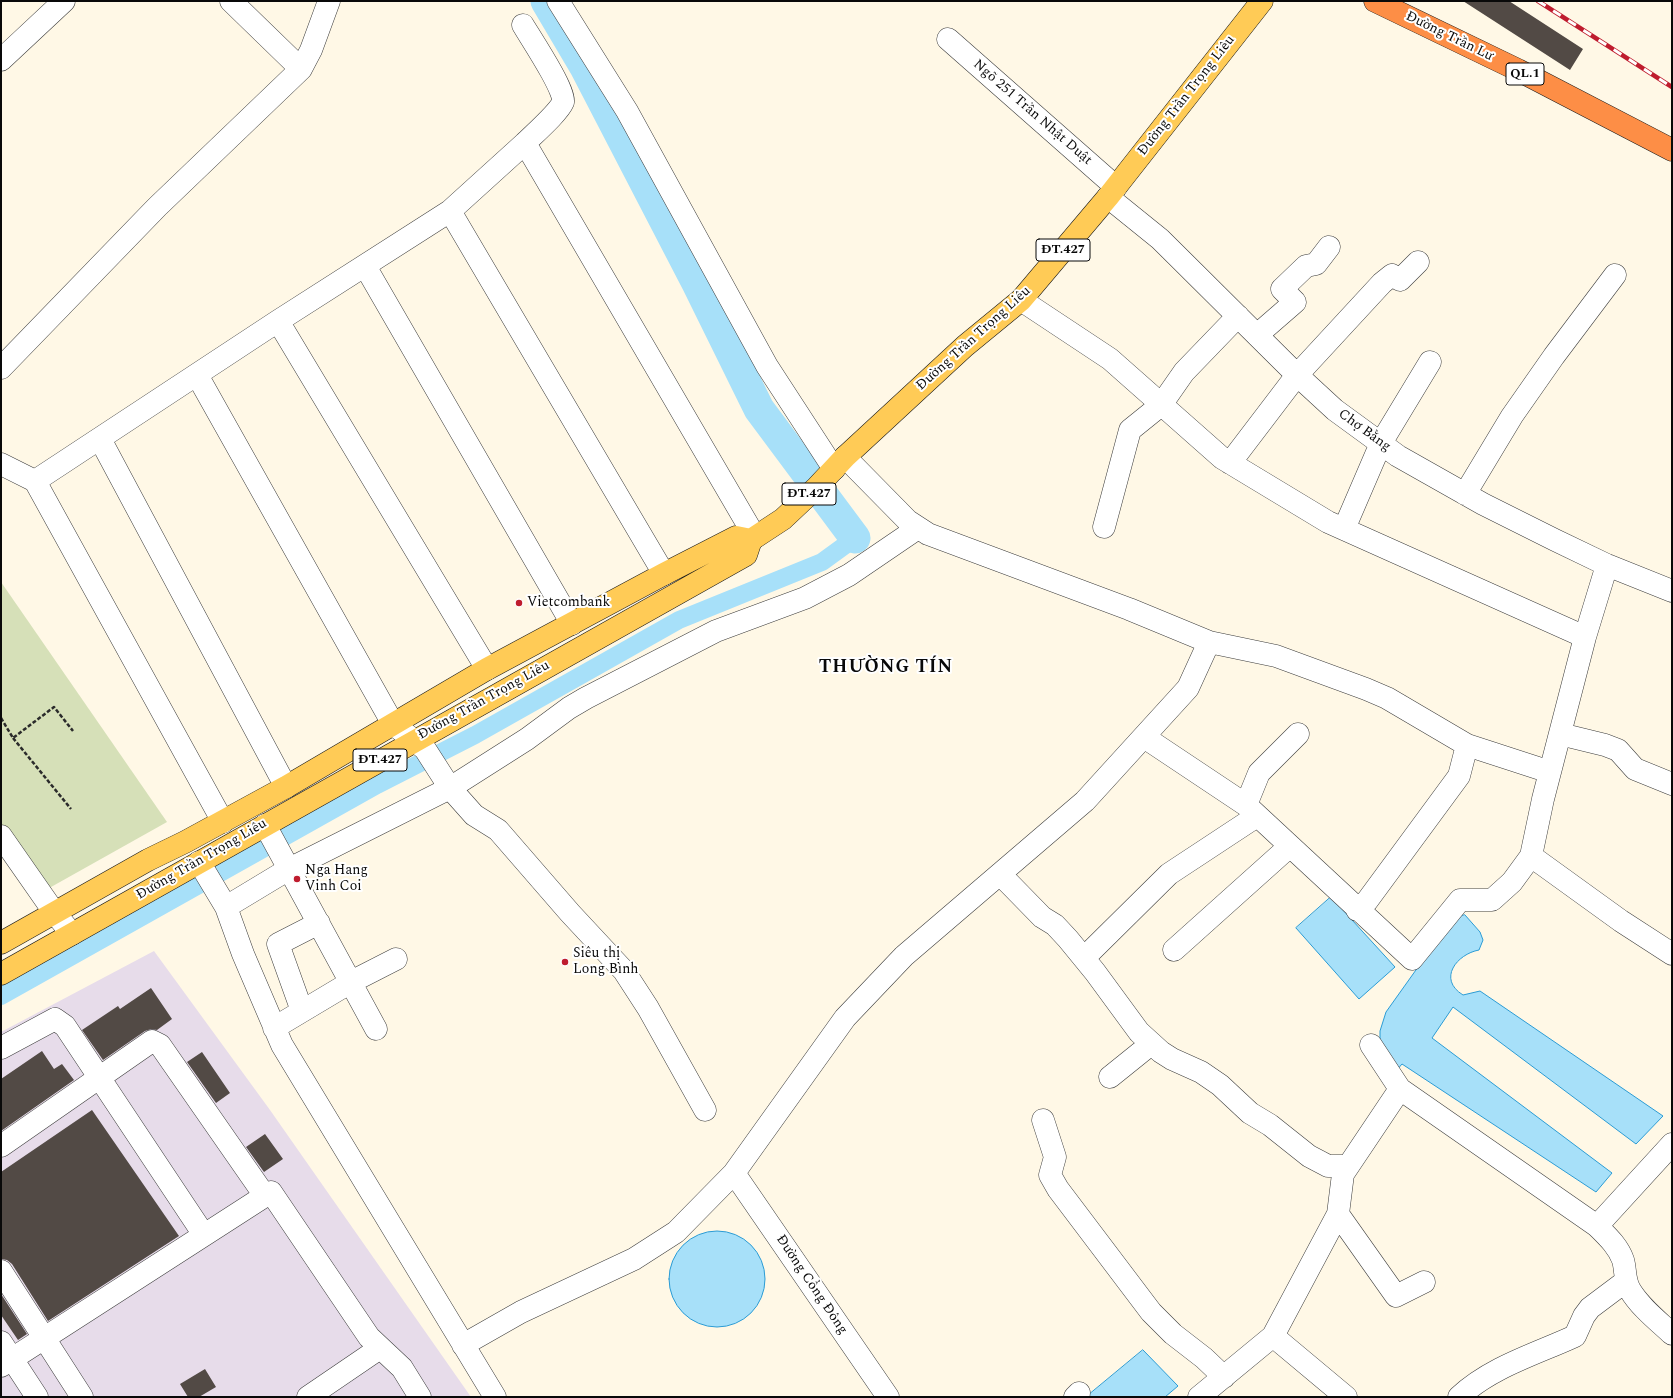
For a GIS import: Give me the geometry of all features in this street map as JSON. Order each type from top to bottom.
[{"type":"highway","name":"Đường Trần Lư","points":[[1375,1],[1525,74],[1672,150]]},
{"type":"main road","name":"Đường Trần Trọng Liêu","points":[[1,974],[199,862],[271,836],[420,744],[746,555],[753,539],[784,519],[840,463],[965,346],[1021,300],[1112,192],[1262,1]]},
{"type":"main road","name":"Đường Trần Trọng Liêu","points":[[1,943],[148,860],[224,822],[487,669],[736,537],[753,539]]},
{"type":"street","points":[[1,60],[64,1]]},
{"type":"street","points":[[231,1],[301,69]]},
{"type":"street","points":[[1,368],[157,207],[301,69],[311,50],[329,1]]},
{"type":"street","points":[[558,1],[627,111],[767,366],[840,463],[908,521],[928,534],[1129,609],[1209,642],[1276,656],[1366,689],[1387,698],[1468,745],[1550,772]]},
{"type":"street","points":[[36,481],[278,321],[450,211],[525,143],[559,108],[563,101],[563,94],[523,25]]},
{"type":"street","name":"Ngõ 251 Trần Nhật Duật","points":[[948,39],[1112,192]]},
{"type":"street","points":[[525,143],[753,539]]},
{"type":"street","name":"Chợ Bằng","points":[[1112,192],[1297,375],[1335,410],[1398,456],[1465,494],[1606,565],[1672,591]]},
{"type":"street","points":[[450,211],[664,574]]},
{"type":"street","points":[[1257,335],[1295,302],[1282,289],[1306,266],[1316,264],[1329,247]]},
{"type":"street","points":[[1230,463],[1297,375],[1382,283],[1392,275],[1400,280],[1418,262]]},
{"type":"street","points":[[365,266],[572,624]]},
{"type":"street","points":[[1465,494],[1512,416],[1554,356],[1615,275]]},
{"type":"street","points":[[1021,300],[1110,359],[1222,458],[1328,522],[1585,637]]},
{"type":"street","points":[[1104,527],[1130,430],[1161,405],[1184,372],[1238,316]]},
{"type":"street","points":[[278,321],[487,669]]},
{"type":"street","points":[[1344,529],[1381,443],[1430,362]]},
{"type":"street","points":[[197,375],[393,724],[420,744],[448,785],[474,815],[498,830],[570,913],[624,970],[648,1008],[705,1110]]},
{"type":"street","points":[[100,439],[286,787]]},
{"type":"street","points":[[1,464],[36,481],[224,822]]},
{"type":"street","points":[[225,906],[289,869],[448,785],[527,739],[569,708],[658,660],[716,631],[805,598],[849,575],[918,528]]},
{"type":"street","points":[[1144,737],[1252,810],[1412,959],[1460,900],[1492,900],[1512,882],[1531,856],[1550,772],[1585,637],[1606,565]]},
{"type":"street","points":[[463,1345],[521,1312],[634,1259],[676,1232],[734,1172],[845,1018],[904,956],[1085,801],[1188,688],[1209,642]]},
{"type":"street","points":[[1084,958],[1169,874],[1252,810],[1260,773],[1298,734]]},
{"type":"street","points":[[1560,734],[1605,745],[1618,750],[1635,769],[1672,784]]},
{"type":"street","points":[[1358,910],[1367,901],[1459,776],[1468,745]]},
{"type":"street","points":[[1,836],[54,912],[72,934]]},
{"type":"street","points":[[271,836],[376,1029]]},
{"type":"street","points":[[1174,950],[1290,846]]},
{"type":"street","points":[[1531,856],[1620,921],[1672,954]]},
{"type":"street","points":[[199,862],[225,906],[243,954],[282,1044],[494,1397]]},
{"type":"street","points":[[1000,874],[1042,917],[1055,925],[1084,958],[1139,1032],[1151,1044],[1172,1059],[1201,1072],[1220,1085],[1250,1113],[1270,1124],[1308,1156],[1328,1166],[1347,1166]]},
{"type":"street","points":[[302,1011],[278,944],[319,923]]},
{"type":"street","points":[[274,1028],[351,982],[396,959]]},
{"type":"street","points":[[1,1048],[55,1019],[65,1026],[204,1235]]},
{"type":"street","points":[[1,1146],[152,1041],[160,1045],[265,1196]]},
{"type":"street","points":[[1110,1077],[1151,1044]]},
{"type":"street","points":[[1371,1045],[1400,1089],[1597,1226],[1610,1238],[1618,1249],[1623,1260],[1626,1281],[1630,1290],[1638,1301],[1672,1334]]},
{"type":"street","points":[[1199,1397],[1273,1336],[1338,1214],[1343,1174],[1347,1166],[1400,1089]]},
{"type":"street","points":[[1043,1120],[1055,1157],[1050,1175],[1058,1190],[1151,1312],[1173,1334],[1204,1358],[1224,1377]]},
{"type":"street","points":[[1597,1226],[1672,1144]]},
{"type":"street","name":"Đường Cổng Đông","points":[[734,1172],[888,1397]]},
{"type":"street","points":[[37,1397],[5,1355],[44,1338],[271,1192],[369,1337],[402,1368],[420,1397]]},
{"type":"street","points":[[1338,1214],[1396,1296],[1424,1282]]},
{"type":"street","points":[[1,1271],[82,1397]]},
{"type":"street","points":[[1459,1397],[1476,1383],[1496,1371],[1576,1336],[1584,1316],[1590,1308],[1626,1281]]},
{"type":"street","points":[[1273,1336],[1346,1397]]},
{"type":"street","points":[[308,1397],[380,1348]]},
{"type":"path","points":[[13,738],[54,707],[73,731]]},
{"type":"path","points":[[1,718],[13,738],[71,809]]},
{"type":"shaded area","points":[[154,951],[270,1110],[471,1397],[1,1397],[1,1032]]},
{"type":"green space","points":[[1,582],[167,822],[35,896],[1,844]]},
{"type":"water","points":[[1331,897],[1395,967],[1359,999],[1296,928]]},
{"type":"water","points":[[1465,915],[1480,932],[1483,940],[1479,950],[1464,956],[1453,968],[1451,982],[1455,989],[1463,995],[1480,991],[1663,1116],[1636,1144],[1453,1007],[1432,1038],[1612,1173],[1596,1192],[1402,1064],[1396,1071],[1380,1040],[1380,1031],[1386,1012],[1453,918]]},
{"type":"water","points":[[717,1231],[735,1235],[744,1239],[751,1245],[757,1252],[761,1261],[765,1279],[761,1297],[757,1306],[751,1313],[744,1319],[735,1323],[717,1327],[699,1323],[690,1319],[683,1313],[677,1306],[673,1297],[669,1279],[673,1261],[677,1252],[683,1245],[690,1239],[699,1235]]},
{"type":"water","points":[[1143,1350],[1178,1386],[1165,1397],[1086,1397]]},
{"type":"building","points":[[1463,1],[1509,1],[1583,49],[1570,70]]},
{"type":"building","points":[[151,988],[172,1019],[157,1030],[151,1029],[145,1031],[103,1060],[82,1030],[118,1006],[120,1009]]},
{"type":"building","points":[[42,1051],[54,1069],[62,1064],[74,1080],[1,1131],[1,1079]]},
{"type":"building","points":[[202,1052],[230,1093],[216,1103],[187,1062]]},
{"type":"building","points":[[92,1110],[179,1236],[48,1321],[12,1264],[7,1260],[1,1259],[1,1172]]},
{"type":"building","points":[[265,1134],[283,1159],[264,1172],[246,1147]]},
{"type":"building","points":[[1,1294],[27,1334],[18,1340],[1,1315]]},
{"type":"building","points":[[205,1369],[216,1387],[199,1397],[188,1397],[180,1384]]},
{"type":"waterway","points":[[546,1],[585,67],[697,283],[759,409],[855,538]]},
{"type":"waterway","points":[[1,996],[377,785],[475,735],[679,620],[822,562],[855,538]]},
{"type":"railway","points":[[1538,1],[1672,87]]},
{"type":"place","name":"Vietcombank","points":[[519,603]]},
{"type":"place","name":"Nga Hang Vinh Coi","points":[[297,879]]},
{"type":"place","name":"Siêu thị Long Bình","points":[[565,962]]},
{"type":"district","name":"THƯỜNG TÍN","points":[[886,668]]}]
